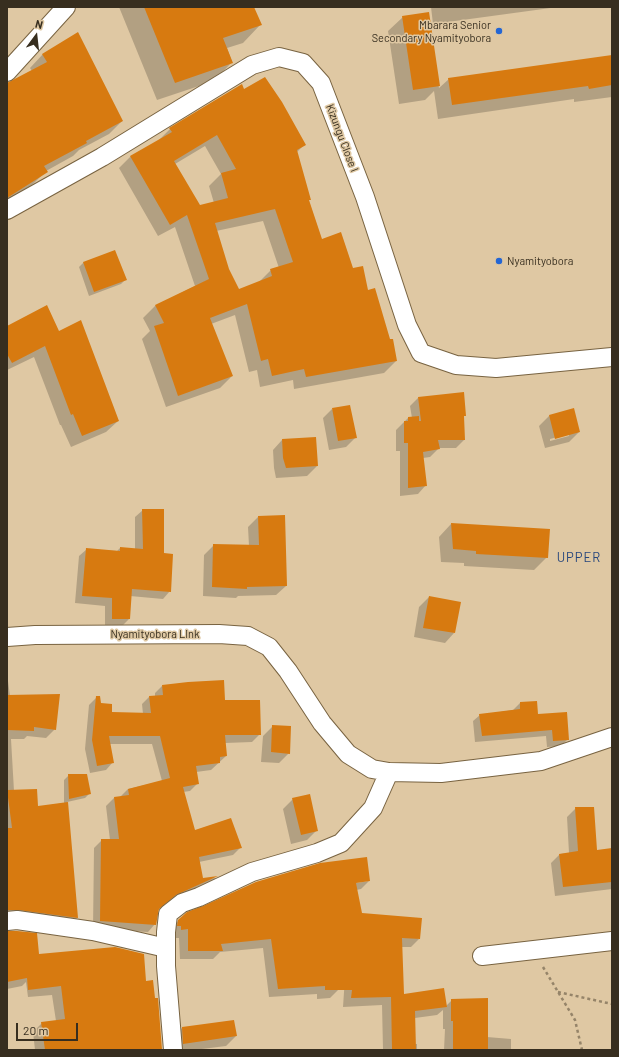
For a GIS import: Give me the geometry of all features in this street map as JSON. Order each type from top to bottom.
[{"type":"street","points":[[7,72],[66,7]]},
{"type":"street","name":"Kizungu Close I","points":[[7,210],[102,157],[252,65],[279,57],[297,61],[303,63],[320,83],[365,198],[407,325],[421,353],[456,365],[496,368],[612,357]]},
{"type":"street","name":"Nyamityobora LInk","points":[[7,637],[35,635],[181,634],[248,636],[269,647],[288,671],[322,723],[348,754],[372,769],[389,772],[442,773],[540,761],[612,737]]},
{"type":"street","points":[[173,1050],[166,966],[166,932],[168,914],[182,903],[199,898],[252,872],[317,853],[341,843],[373,808],[389,772]]},
{"type":"street","points":[[7,921],[17,920],[93,931],[166,948]]},
{"type":"street","points":[[482,956],[612,941]]},
{"type":"path","points":[[532,950],[575,1020],[582,1050]]},
{"type":"path","points":[[558,992],[612,1004]]},
{"type":"building","points":[[144,7],[254,7],[262,25],[223,38],[233,63],[175,83]]},
{"type":"building","points":[[429,12],[440,86],[413,90],[402,16]]},
{"type":"building","points":[[78,32],[123,121],[86,141],[87,143],[44,166],[48,172],[7,198],[7,83],[47,62],[42,54]]},
{"type":"building","points":[[612,55],[612,85],[589,89],[588,86],[452,105],[448,78]]},
{"type":"building","points":[[265,77],[282,102],[306,145],[297,150],[311,200],[309,200],[322,239],[341,232],[353,268],[363,266],[368,290],[375,288],[390,339],[393,339],[397,361],[306,377],[304,369],[272,376],[268,359],[261,361],[247,304],[210,318],[233,376],[178,396],[154,326],[164,323],[155,305],[209,279],[187,215],[170,225],[130,156],[172,132],[169,128],[242,84],[244,89]],"holes":[[[217,135],[236,169],[221,173],[228,198],[200,205],[174,161]],[[275,209],[293,262],[270,269],[272,276],[239,289],[229,269],[215,223]]]},
{"type":"building","points":[[115,250],[127,280],[94,292],[83,262]]},
{"type":"building","points":[[47,305],[59,331],[81,320],[119,421],[82,436],[73,414],[71,415],[45,346],[12,363],[7,354],[7,326]]},
{"type":"building","points":[[464,392],[466,416],[464,416],[465,440],[438,440],[440,449],[423,452],[427,486],[408,488],[408,443],[404,443],[404,421],[408,421],[408,417],[419,416],[419,421],[421,421],[418,397]]},
{"type":"building","points":[[350,405],[357,438],[338,441],[332,408]]},
{"type":"building","points":[[574,408],[580,432],[555,439],[549,415]]},
{"type":"building","points":[[316,437],[318,466],[286,468],[283,458],[282,439]]},
{"type":"building","points":[[142,509],[164,509],[164,553],[173,554],[171,592],[132,589],[130,619],[112,619],[112,598],[82,596],[86,548],[120,551],[120,547],[143,549]]},
{"type":"building","points":[[285,515],[287,586],[247,587],[247,589],[212,587],[213,544],[259,545],[258,516]]},
{"type":"building","points":[[451,523],[550,529],[548,558],[476,554],[476,551],[453,549]]},
{"type":"building","points":[[429,596],[461,602],[455,633],[423,628]]},
{"type":"building","points":[[224,680],[225,700],[260,700],[261,735],[225,735],[227,756],[220,757],[220,763],[196,766],[199,784],[183,787],[195,830],[231,818],[242,848],[199,857],[203,878],[218,876],[176,895],[159,909],[156,925],[100,921],[101,839],[119,839],[114,797],[129,795],[128,789],[170,778],[160,736],[109,736],[114,763],[97,766],[92,740],[96,696],[100,696],[101,703],[112,704],[112,712],[151,713],[149,696],[163,695],[162,685]]},
{"type":"building","points":[[60,694],[56,730],[34,727],[34,731],[7,730],[7,695]]},
{"type":"building","points":[[537,701],[538,714],[567,712],[569,740],[553,741],[552,730],[482,736],[479,714],[520,709],[520,702]]},
{"type":"building","points":[[272,725],[291,726],[290,754],[271,752]]},
{"type":"building","points":[[68,774],[87,774],[91,794],[69,799]]},
{"type":"building","points":[[37,789],[38,806],[68,802],[78,918],[18,910],[7,910],[7,828],[12,828],[7,790]]},
{"type":"building","points":[[310,794],[318,831],[301,835],[292,798]]},
{"type":"building","points":[[575,807],[594,807],[597,850],[612,848],[612,882],[563,887],[559,854],[578,851]]},
{"type":"building","points":[[367,857],[370,881],[356,883],[362,913],[422,918],[420,939],[402,938],[404,994],[444,988],[447,1007],[415,1011],[416,1050],[392,1050],[391,997],[351,998],[352,990],[325,990],[325,986],[278,989],[271,939],[221,944],[223,951],[188,951],[188,929],[181,930],[181,926],[177,926],[178,920],[187,912],[256,882],[320,863]]},
{"type":"building","points":[[7,931],[37,933],[39,954],[115,947],[144,954],[146,981],[153,980],[155,998],[158,998],[162,1050],[45,1050],[41,1022],[65,1019],[61,986],[28,990],[27,978],[7,982]]},
{"type":"building","points":[[488,998],[488,1050],[453,1050],[451,999]]},
{"type":"building","points":[[234,1020],[237,1036],[183,1044],[182,1027]]},
{"type":"place","name":"Mbarara Senior Secondary Nyamityobora","points":[[499,31]]},
{"type":"place","name":"Nyamityobora","points":[[499,261]]},
{"type":"district","name":"UPPER","points":[[579,558]]}]
